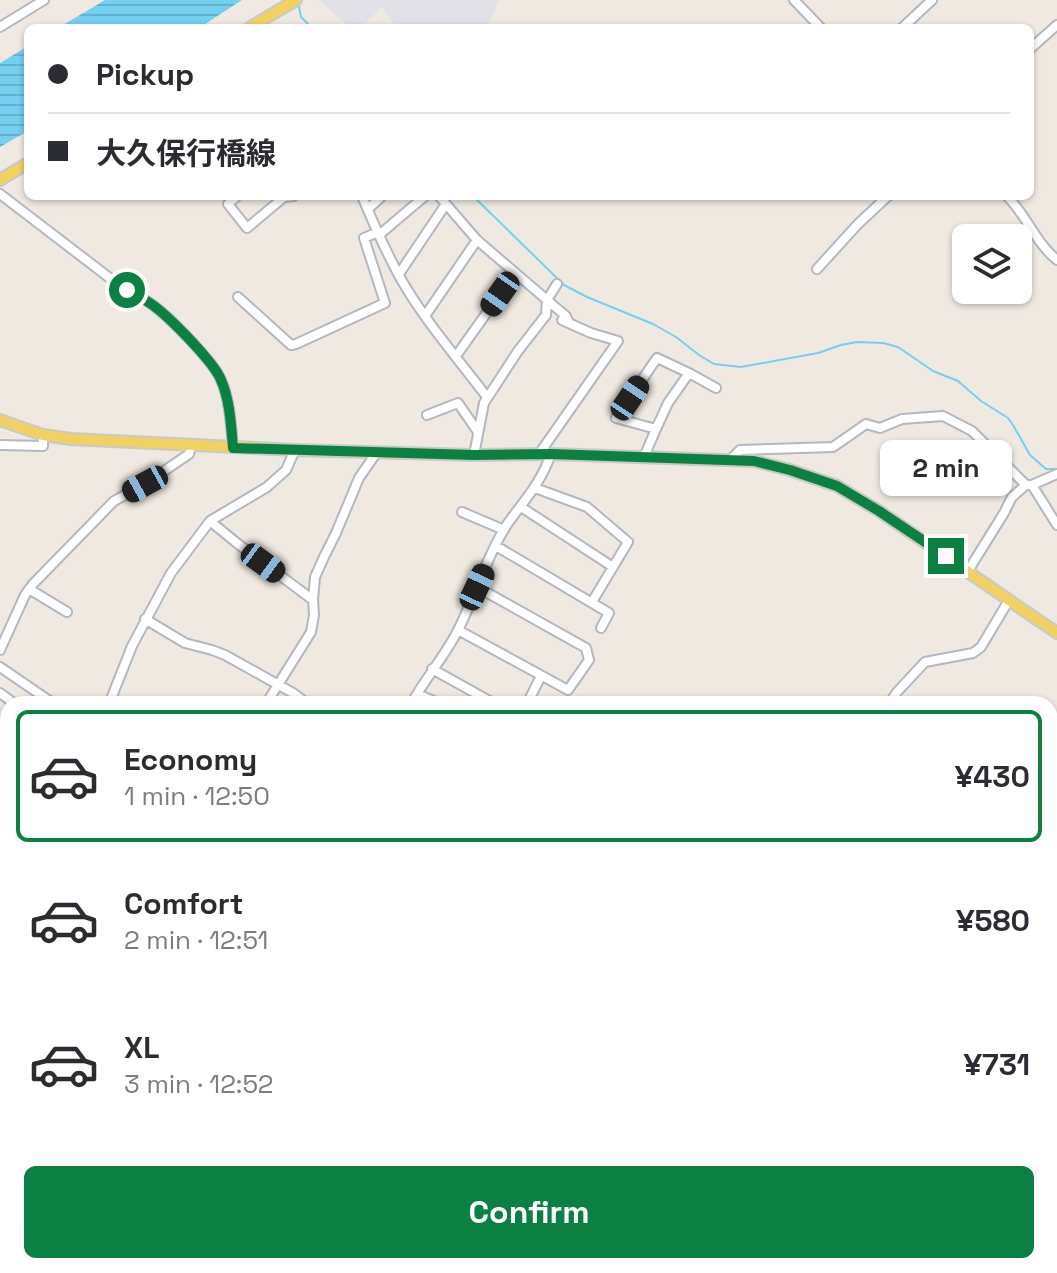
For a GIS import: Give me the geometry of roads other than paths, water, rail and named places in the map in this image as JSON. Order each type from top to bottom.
[{"type":"main road","points":[[256,24],[294,1]]},
{"type":"main road","points":[[0,180],[24,165]]},
{"type":"main road","points":[[0,420],[43,435],[71,439],[233,448],[754,461],[837,486],[879,511],[1057,633]]},
{"type":"street","points":[[0,27],[44,0]]},
{"type":"street","points":[[794,0],[817,24]]},
{"type":"street","points":[[906,24],[932,0]]},
{"type":"street","points":[[1034,45],[1057,25]]},
{"type":"street","points":[[0,194],[111,279],[151,303],[212,364],[222,380],[233,448]]},
{"type":"street","points":[[232,200],[228,204],[247,228],[280,200]]},
{"type":"street","points":[[364,200],[399,274],[425,316],[487,397]]},
{"type":"street","points":[[368,209],[378,200]]},
{"type":"street","points":[[238,297],[291,345],[385,303],[364,238],[378,234],[420,200]]},
{"type":"street","points":[[399,274],[442,200],[477,240],[566,316],[566,322],[618,341],[545,454],[545,471],[504,530],[458,630],[417,694],[422,696]]},
{"type":"street","points":[[817,269],[884,200]]},
{"type":"street","points":[[1011,200],[1048,253],[1057,260]]},
{"type":"street","points":[[425,316],[477,240]]},
{"type":"street","points":[[456,356],[515,273]]},
{"type":"street","points":[[474,455],[484,403],[546,315],[547,300],[557,284]]},
{"type":"street","points":[[656,429],[616,418],[657,358],[716,388]]},
{"type":"street","points":[[644,457],[668,403],[689,373]]},
{"type":"street","points":[[427,415],[458,403],[478,432]]},
{"type":"street","points":[[730,460],[740,450],[833,447],[866,424],[880,428],[902,419],[943,416],[972,431],[1029,485],[1057,525]]},
{"type":"street","points":[[0,445],[43,446],[43,435]]},
{"type":"street","points":[[0,650],[29,589],[114,501],[189,454],[192,445]]},
{"type":"street","points":[[112,696],[145,619],[171,573],[210,521],[267,487],[286,470],[295,450]]},
{"type":"street","points":[[271,696],[311,632],[315,577],[359,478],[377,452]]},
{"type":"street","points":[[968,571],[1012,497],[1029,485],[1057,474]]},
{"type":"street","points":[[535,488],[587,507],[628,542],[592,602]]},
{"type":"street","points":[[521,507],[613,567]]},
{"type":"street","points":[[462,512],[504,530]]},
{"type":"street","points":[[210,521],[313,600]]},
{"type":"street","points":[[496,546],[609,613],[601,628]]},
{"type":"street","points":[[458,630],[568,690],[589,660],[586,648],[477,587]]},
{"type":"street","points":[[29,589],[67,612]]},
{"type":"street","points":[[894,696],[925,662],[973,653],[981,647],[1009,600]]},
{"type":"street","points":[[145,619],[185,643],[212,650],[296,696]]},
{"type":"street","points":[[0,667],[42,696]]},
{"type":"street","points":[[432,669],[481,696]]},
{"type":"street","points":[[531,696],[541,676]]},
{"type":"water","points":[[105,0],[242,0],[205,24],[65,24]]},
{"type":"water","points":[[24,48],[24,133],[0,147],[0,63]]},
{"type":"waterway","points":[[298,2],[301,17],[308,24]]},
{"type":"waterway","points":[[477,200],[564,285],[653,324],[714,364],[741,367],[818,353],[857,342],[898,347],[933,371],[958,381],[1008,418],[1030,455],[1046,469],[1057,469]]}]
